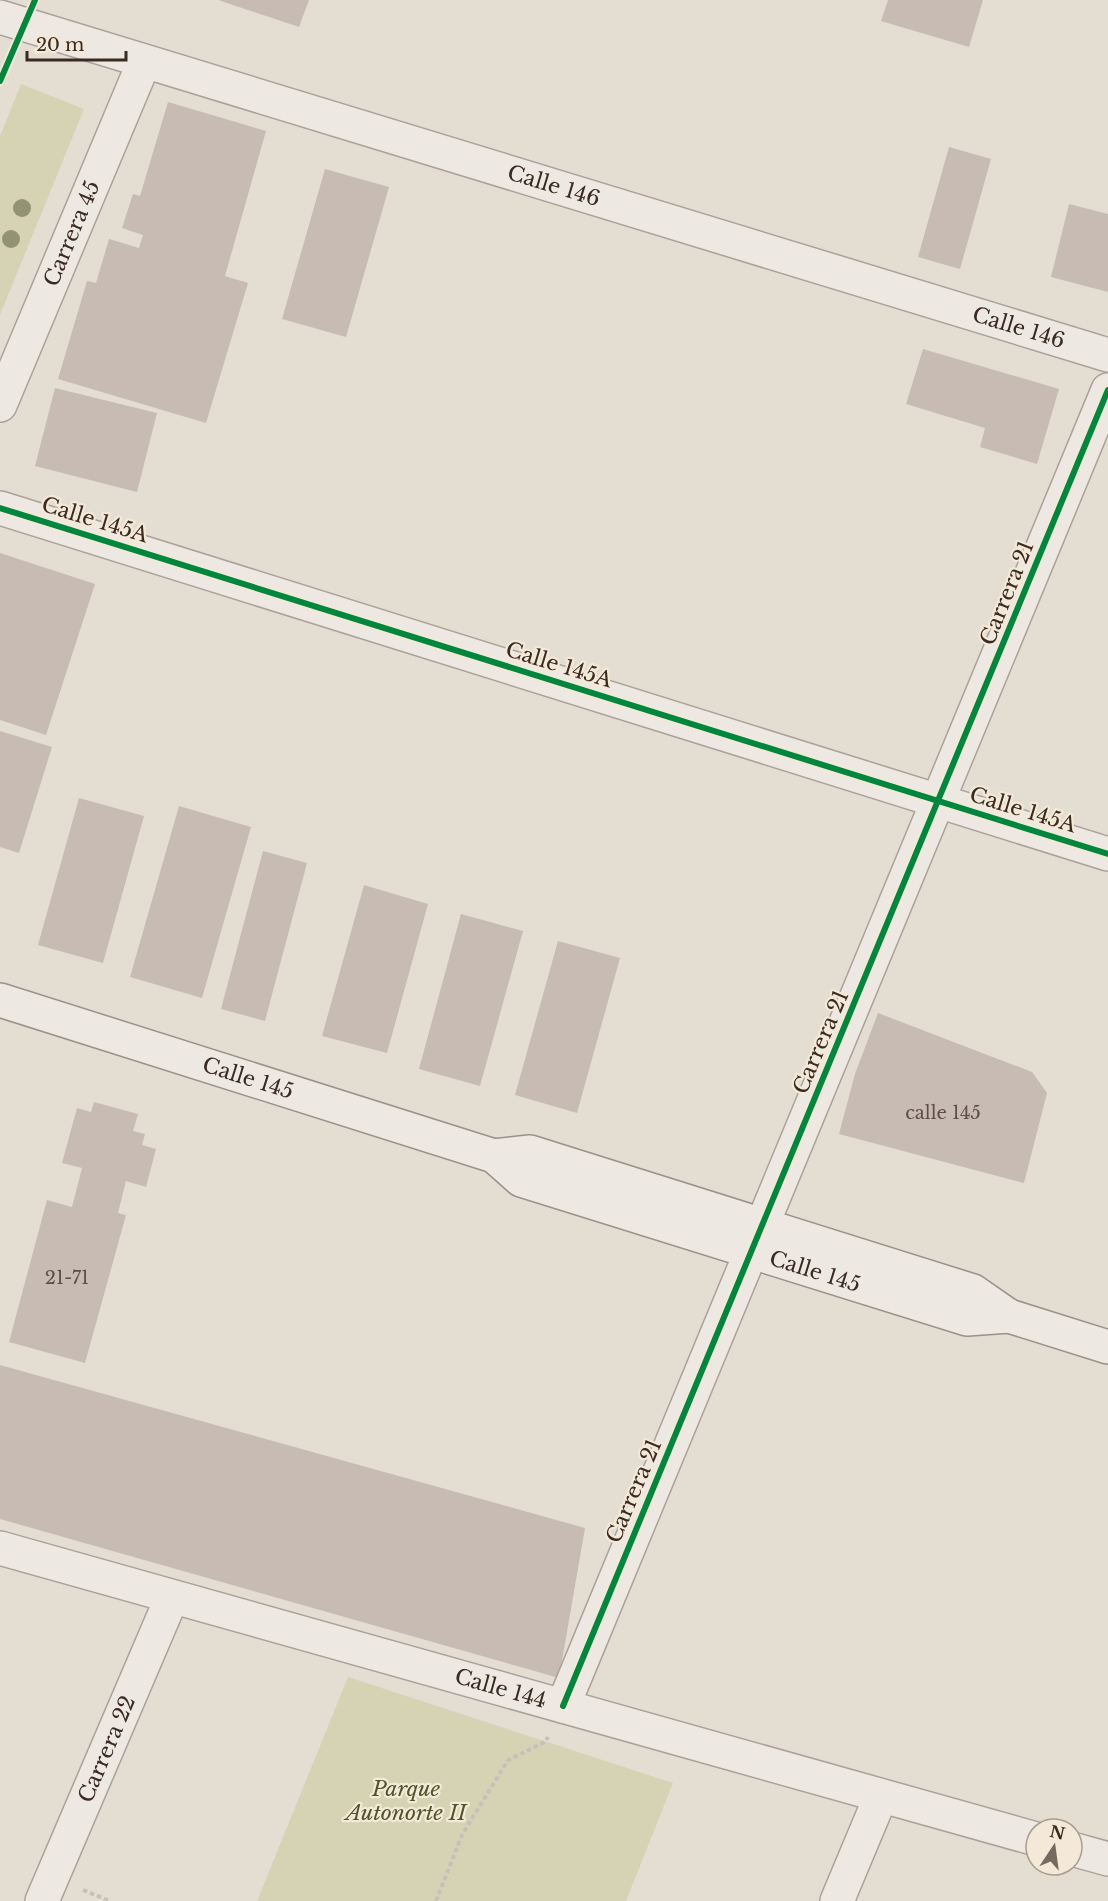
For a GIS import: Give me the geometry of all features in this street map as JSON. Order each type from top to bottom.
[{"type":"street","name":"Calle 146","points":[[0,16],[144,62],[1108,355]]},
{"type":"street","name":"Carrera 45","points":[[0,405],[144,62]]},
{"type":"street","name":"Carrera 21","points":[[563,1706],[940,801],[1108,390]]},
{"type":"street","name":"Calle 145A","points":[[0,508],[1108,854]]},
{"type":"street","name":"Calle 145","points":[[0,1000],[494,1156],[521,1180],[757,1237],[967,1319],[1009,1316],[1108,1347]]},
{"type":"street","name":"Calle 144","points":[[0,1548],[1024,1836]]},
{"type":"street","name":"Carrera 22","points":[[42,1901],[172,1597]]},
{"type":"street","points":[[837,1901],[880,1796]]},
{"type":"street","points":[[1084,1852],[1108,1859]]},
{"type":"path","points":[[436,1901],[462,1835],[508,1760],[545,1742],[563,1706]]},
{"type":"green space","points":[[21,84],[84,109],[0,315],[0,136]]},
{"type":"green space","name":"Parque Autonorte II","points":[[348,1677],[673,1783],[626,1901],[257,1901]]},
{"type":"building","points":[[218,0],[309,0],[299,27]]},
{"type":"building","points":[[888,0],[983,0],[969,47],[881,21]]},
{"type":"building","points":[[168,102],[266,131],[225,276],[248,283],[206,423],[58,379],[87,281],[96,283],[109,239],[139,248],[143,235],[122,228],[133,194],[140,196]]},
{"type":"building","points":[[949,147],[991,159],[960,269],[918,257]]},
{"type":"building","points":[[325,169],[389,187],[346,337],[282,319]]},
{"type":"building","points":[[1069,204],[1108,214],[1108,292],[1051,277]]},
{"type":"building","points":[[923,349],[1059,389],[1037,464],[980,447],[985,428],[906,404]]},
{"type":"building","points":[[55,388],[157,413],[137,492],[35,466]]},
{"type":"building","points":[[0,553],[95,584],[46,735],[0,720]]},
{"type":"building","points":[[0,731],[52,747],[19,853],[0,847]]},
{"type":"building","points":[[79,798],[144,816],[103,963],[38,945]]},
{"type":"building","points":[[179,806],[251,827],[202,998],[130,977]]},
{"type":"building","points":[[263,851],[307,863],[265,1021],[221,1009]]},
{"type":"building","points":[[364,885],[428,904],[387,1053],[322,1036]]},
{"type":"building","points":[[461,914],[523,931],[480,1086],[419,1069]]},
{"type":"building","points":[[558,941],[620,958],[577,1113],[515,1095]]},
{"type":"building","points":[[878,1013],[1032,1072],[1047,1093],[1024,1183],[839,1134],[855,1074]]},
{"type":"building","points":[[94,1102],[138,1114],[133,1131],[145,1134],[142,1145],[156,1149],[146,1187],[126,1181],[118,1213],[126,1215],[85,1363],[9,1342],[47,1200],[72,1207],[82,1168],[62,1163],[77,1108],[91,1112]]},
{"type":"building","points":[[0,1365],[585,1528],[559,1678],[0,1519]]},
{"type":"cycle path","points":[[0,81],[35,0]]},
{"type":"cycle path","points":[[563,1706],[1108,390]]},
{"type":"cycle path","points":[[0,508],[1108,854]]}]
